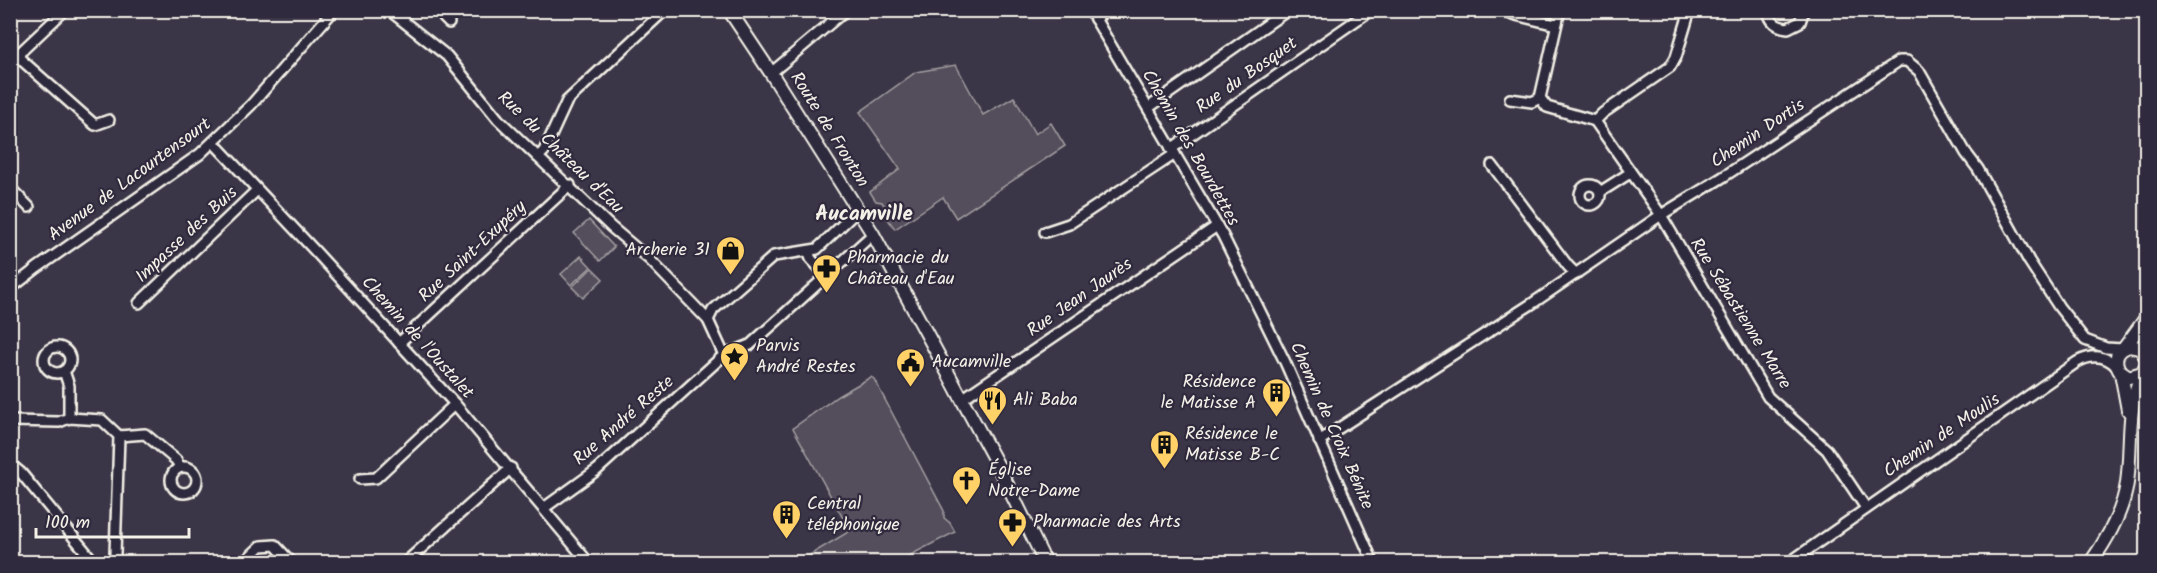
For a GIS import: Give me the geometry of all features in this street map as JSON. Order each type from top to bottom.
[{"type":"main road","name":"Route de Fronton","points":[[729,10],[873,234],[996,463],[1046,562]]},
{"type":"main road","points":[[2130,420],[2116,357],[2146,318]]},
{"type":"main road","points":[[2145,354],[2146,331]]},
{"type":"main road","points":[[2123,348],[2133,346],[2145,354]]},
{"type":"main road","points":[[2119,370],[2129,377],[2144,370]]},
{"type":"main road","points":[[2091,562],[2103,545],[2122,504],[2127,485],[2130,420],[2135,390],[2144,370]]},
{"type":"street","points":[[65,10],[14,59],[95,125],[109,120]]},
{"type":"street","name":"Avenue de Lacourtensourt","points":[[10,289],[200,154],[251,105],[334,10]]},
{"type":"street","name":"Rue du Château d'Eau","points":[[389,10],[447,56],[486,106],[611,227],[650,260],[708,320],[724,355]]},
{"type":"street","points":[[449,23],[444,18],[450,10]]},
{"type":"street","points":[[538,157],[544,151],[567,101],[665,10]]},
{"type":"street","points":[[771,73],[846,10]]},
{"type":"street","points":[[1093,15],[1107,10]]},
{"type":"street","points":[[1148,108],[1288,10]]},
{"type":"street","name":"Rue du Bosquet","points":[[1045,232],[1069,224],[1371,10]]},
{"type":"street","points":[[1496,10],[1556,26]]},
{"type":"street","points":[[1540,98],[1560,10]]},
{"type":"street","points":[[1540,98],[1548,107],[1594,121],[1670,67],[1676,57],[1690,10]]},
{"type":"street","points":[[1767,10],[1774,24],[1788,28],[1800,22],[1804,10]]},
{"type":"street","name":"Chemin des Bourdettes","points":[[1093,15],[1217,226],[1256,304]]},
{"type":"street","name":"Chemin Dortis","points":[[1319,441],[1412,383],[1576,274],[1661,214],[1723,177],[1899,61],[1907,61],[1919,71],[1966,153],[1978,169],[2029,261],[2074,328],[2085,340],[2106,348],[2123,348]]},
{"type":"street","points":[[1510,99],[1532,102],[1540,98]]},
{"type":"street","name":"Rue Sébastienne Marre","points":[[1594,121],[1661,214],[1768,397],[1827,450],[1866,508]]},
{"type":"street","name":"Chemin de l'Oustalet","points":[[213,142],[455,404],[588,562]]},
{"type":"street","points":[[1492,165],[1576,274]]},
{"type":"street","points":[[1600,192],[1630,172]]},
{"type":"street","name":"Rue Saint-Exupéry","points":[[399,342],[570,185]]},
{"type":"street","points":[[10,188],[28,207]]},
{"type":"street","name":"Impasse des Buis","points":[[139,303],[257,190]]},
{"type":"street","points":[[708,320],[713,310],[774,256],[817,249],[858,210]]},
{"type":"street","name":"Rue Jean Jaurès","points":[[962,399],[1217,226]]},
{"type":"street","name":"Rue André Reste","points":[[544,508],[597,470],[724,355],[750,345],[873,234]]},
{"type":"street","points":[[808,251],[811,259],[827,276]]},
{"type":"street","name":"Chemin de Croix Bénite","points":[[1256,304],[1285,362],[1373,562]]},
{"type":"street","name":"Chemin de Moulis","points":[[1790,562],[2084,359],[2104,357],[2119,370]]},
{"type":"street","points":[[64,371],[69,386],[69,418]]},
{"type":"street","points":[[360,479],[375,478],[455,404]]},
{"type":"street","points":[[10,421],[59,422],[69,418],[102,420],[119,436],[145,434],[176,460],[180,467]]},
{"type":"street","points":[[113,562],[116,554],[119,436]]},
{"type":"street","points":[[10,464],[21,473],[94,562]]},
{"type":"street","points":[[406,562],[511,468]]},
{"type":"street","points":[[244,562],[261,546],[275,545],[291,562]]},
{"type":"shaded area","points":[[956,65],[983,115],[1014,97],[1035,134],[1051,123],[1065,146],[956,218],[943,197],[895,229],[887,218],[889,213],[882,202],[876,201],[870,192],[900,169],[860,112],[916,72]]},
{"type":"shaded area","points":[[589,220],[614,247],[600,261],[574,233]]},
{"type":"shaded area","points":[[581,256],[591,267],[571,285],[561,274]]},
{"type":"shaded area","points":[[592,268],[603,279],[583,298],[572,287]]},
{"type":"shaded area","points":[[871,377],[944,511],[944,518],[955,532],[897,562],[798,562],[850,531],[793,428],[838,396]]},
{"type":"place","name":"Archerie 31","points":[[731,276]]},
{"type":"place","name":"Pharmacie du Château d'Eau","points":[[826,294]]},
{"type":"place","name":"Parvis André Restes","points":[[735,382]]},
{"type":"place","name":"Aucamville","points":[[911,388]]},
{"type":"place","name":"Résidence le Matisse A","points":[[1277,418]]},
{"type":"place","name":"Ali Baba","points":[[992,426]]},
{"type":"place","name":"Résidence le Matisse B-C","points":[[1164,470]]},
{"type":"place","name":"Église Notre-Dame","points":[[967,506]]},
{"type":"place","name":"Central téléphonique","points":[[786,540]]},
{"type":"place","name":"Pharmacie des Arts","points":[[1012,548]]},
{"type":"district","name":"Aucamville","points":[[864,214]]}]
